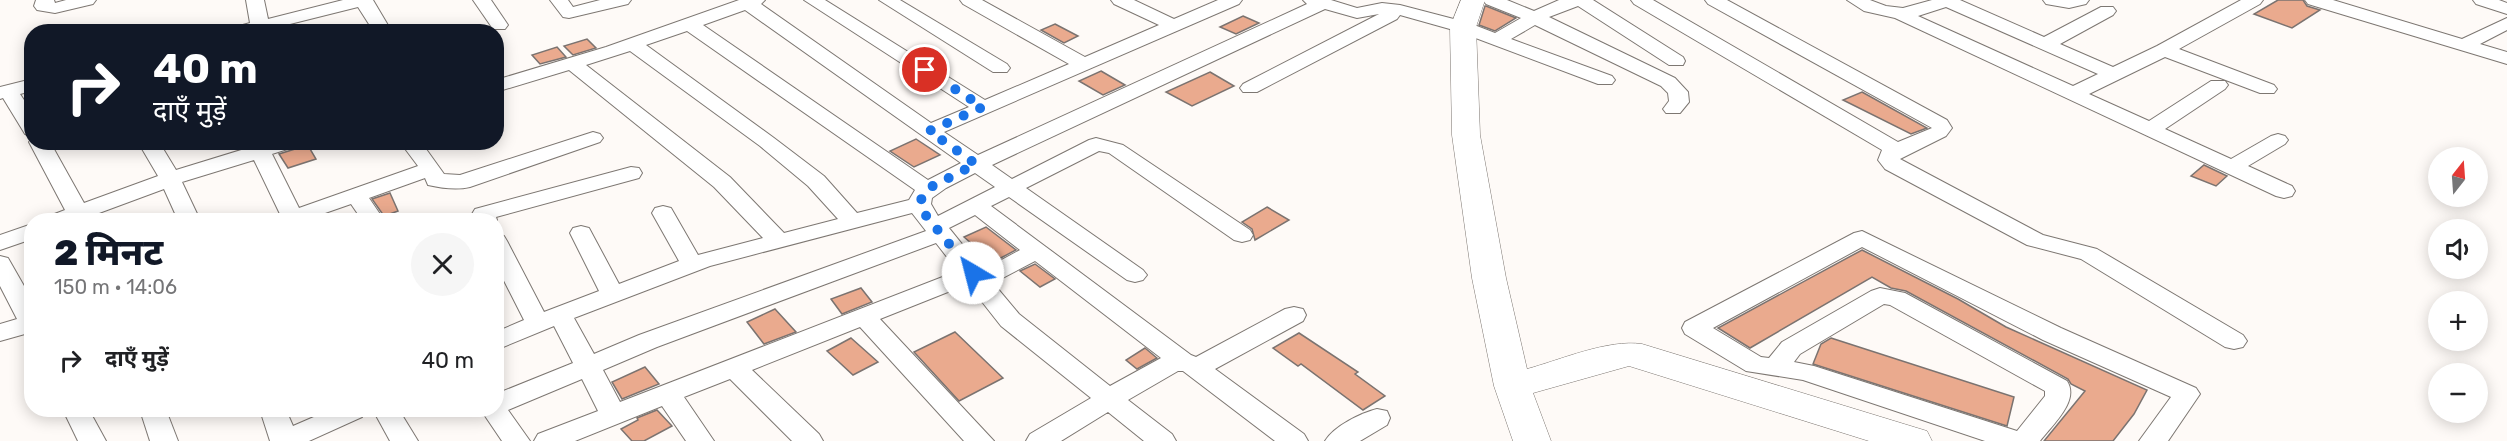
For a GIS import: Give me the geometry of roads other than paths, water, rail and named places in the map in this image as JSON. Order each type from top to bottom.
[{"type":"street","points":[[45,0],[43,6],[55,8],[87,0]]},
{"type":"street","points":[[255,0],[259,24]]},
{"type":"street","points":[[278,24],[364,0],[378,24]]},
{"type":"street","points":[[482,0],[498,24]]},
{"type":"street","points":[[559,0],[569,13],[622,0]]},
{"type":"street","points":[[813,0],[983,107]]},
{"type":"street","points":[[888,0],[1000,68]]},
{"type":"street","points":[[969,0],[1084,64]]},
{"type":"street","points":[[1120,0],[1172,25]]},
{"type":"street","points":[[929,131],[1233,0]]},
{"type":"street","points":[[1492,0],[1536,18],[1668,82],[1678,92],[1679,102],[1672,109]]},
{"type":"street","points":[[1497,39],[1561,4],[1580,0],[1676,61]]},
{"type":"street","points":[[1641,0],[1898,151]]},
{"type":"street","points":[[1714,0],[1940,124],[1942,128],[1890,154],[1888,160],[1893,164],[2035,240],[2089,254],[2234,341]]},
{"type":"street","points":[[1856,0],[1882,12],[1900,14],[2284,191]]},
{"type":"street","points":[[1900,14],[1949,0],[2113,74]]},
{"type":"street","points":[[2052,0],[2069,3],[2080,0]]},
{"type":"street","points":[[2073,93],[2164,50],[2254,0]]},
{"type":"street","points":[[2314,0],[2507,58]]},
{"type":"street","points":[[2481,0],[2507,9]]},
{"type":"street","points":[[504,84],[573,64],[752,2],[929,131],[1135,275]]},
{"type":"street","points":[[504,339],[692,264],[852,221],[924,196],[976,164],[1317,2],[1357,13],[1382,8],[1468,14],[1497,39],[1605,80]]},
{"type":"street","points":[[1250,88],[1400,10]]},
{"type":"street","points":[[2045,44],[2107,11]]},
{"type":"street","points":[[1468,14],[1466,135],[1489,278],[1512,387],[1532,441]]},
{"type":"street","points":[[2464,45],[2507,23]]},
{"type":"street","points":[[690,24],[924,196]]},
{"type":"street","points":[[632,44],[767,142],[816,181],[852,221]]},
{"type":"street","points":[[2164,50],[2267,88]]},
{"type":"street","points":[[573,64],[722,182],[779,241]]},
{"type":"street","points":[[2151,129],[2218,85]]},
{"type":"street","points":[[24,87],[4,92],[24,119]]},
{"type":"street","points":[[416,150],[431,169],[436,180],[462,182],[593,138]]},
{"type":"street","points":[[2232,167],[2278,140]]},
{"type":"street","points":[[504,402],[648,341],[939,230],[1010,187],[1087,147],[1105,145],[1116,149],[1242,235]]},
{"type":"street","points":[[43,150],[72,213]]},
{"type":"street","points":[[153,150],[170,179],[186,213]]},
{"type":"street","points":[[86,213],[170,179],[214,153],[263,150]]},
{"type":"street","points":[[260,151],[288,213]]},
{"type":"street","points":[[310,213],[431,169]]},
{"type":"street","points":[[487,213],[631,172]]},
{"type":"street","points":[[357,196],[368,213]]},
{"type":"street","points":[[924,196],[923,212],[1010,320],[1162,441]]},
{"type":"street","points":[[977,206],[1294,441]]},
{"type":"street","points":[[663,213],[692,264]]},
{"type":"street","points":[[581,233],[612,294]]},
{"type":"street","points":[[0,243],[24,234]]},
{"type":"street","points":[[1919,431],[1805,372],[1755,365],[1694,328],[1862,238],[2052,334],[2187,394],[2153,441]]},
{"type":"street","points":[[548,441],[864,316],[976,277],[1036,251]]},
{"type":"street","points":[[504,253],[549,319],[587,367],[614,415]]},
{"type":"street","points":[[0,264],[24,310]]},
{"type":"street","points":[[1775,368],[1791,348],[1880,296],[1896,298],[2058,387],[2058,399],[2025,441]]},
{"type":"street","points":[[1040,441],[1171,362],[1189,365],[1294,315]]},
{"type":"street","points":[[864,316],[980,441]]},
{"type":"street","points":[[0,333],[24,325]]},
{"type":"street","points":[[1512,387],[1612,357],[1636,355],[1919,431],[2016,441]]},
{"type":"street","points":[[734,367],[809,441]]},
{"type":"street","points":[[667,393],[700,441]]},
{"type":"street","points":[[80,417],[92,441]]},
{"type":"street","points":[[155,417],[164,441]]},
{"type":"street","points":[[275,417],[284,441],[337,417]]},
{"type":"street","points":[[390,417],[404,441]]},
{"type":"street","points":[[499,417],[516,441]]},
{"type":"street","points":[[1339,441],[1377,418]]}]
